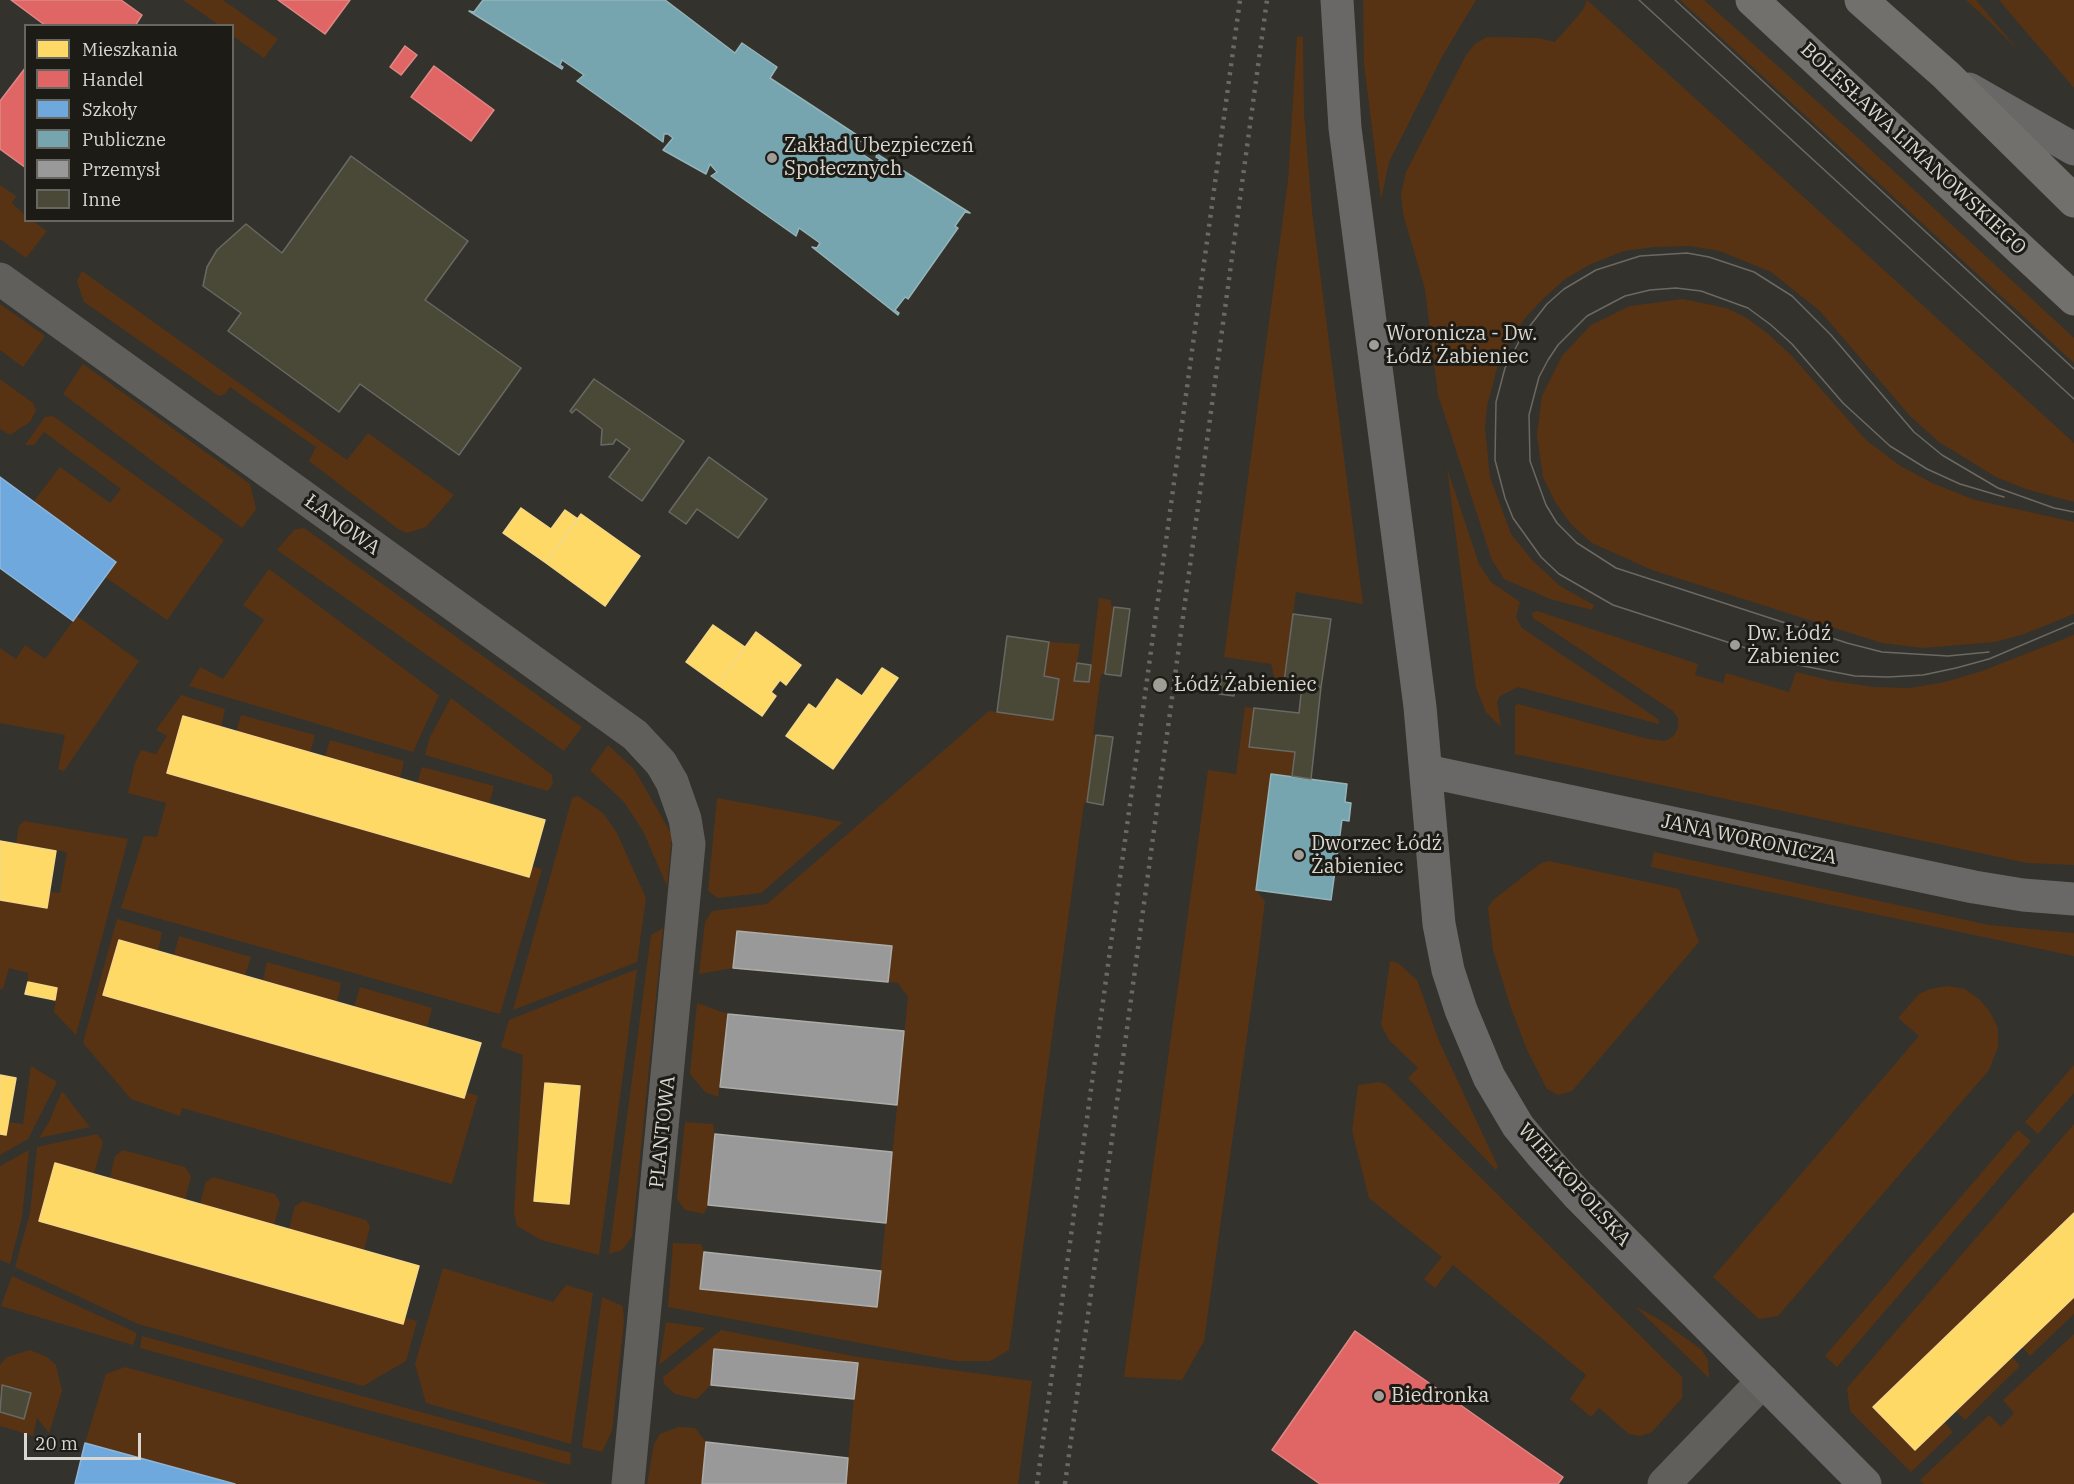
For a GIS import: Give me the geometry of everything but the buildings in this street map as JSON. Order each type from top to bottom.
[{"type":"main road","name":"BOLESŁAWA LIMANOWSKIEGO","points":[[1752,0],[2074,299]]},
{"type":"main road","points":[[1861,0],[1946,75],[2074,201]]},
{"type":"street","name":"WIELKOPOLSKA","points":[[1337,0],[1347,139],[1420,707],[1443,951],[1468,1030],[1489,1077],[1518,1126],[1559,1176],[1865,1484]]},
{"type":"street","points":[[1946,75],[2074,149]]},
{"type":"street","name":"ŁANOWA","points":[[0,279],[635,735],[661,763],[672,782]]},
{"type":"street","name":"JANA WORONICZA","points":[[1426,771],[1974,887],[2024,895],[2074,898]]},
{"type":"street","name":"PLANTOWA","points":[[628,1484],[688,864],[689,844],[685,819],[672,782]]},
{"type":"street","points":[[1664,1484],[1763,1381]]},
{"type":"shaded area","points":[[183,0],[223,0],[278,39],[264,58],[234,37],[234,24],[218,24]]},
{"type":"shaded area","points":[[1363,0],[1476,0],[1443,55],[1389,162],[1381,200],[1364,64]]},
{"type":"shaded area","points":[[1587,0],[2074,443],[2074,502],[2026,489],[1996,477],[1939,442],[1910,416],[1820,311],[1771,272],[1720,251],[1690,246],[1624,251],[1591,264],[1565,279],[1525,318],[1498,364],[1487,406],[1485,428],[1490,477],[1511,534],[1532,560],[1560,586],[1594,605],[1592,610],[1550,599],[1504,579],[1492,560],[1438,395],[1425,289],[1403,214],[1401,194],[1406,172],[1466,55],[1475,44],[1487,37],[1538,38],[1555,42],[1583,10]]},
{"type":"shaded area","points":[[1680,0],[1704,0],[1858,138],[2074,338],[2074,363]]},
{"type":"shaded area","points":[[1966,0],[1976,0],[2018,50],[1988,20]]},
{"type":"shaded area","points":[[1999,0],[2074,0],[2074,88]]},
{"type":"shaded area","points":[[1297,36],[1303,37],[1304,113],[1312,211],[1363,604],[1296,592],[1283,688],[1277,687],[1271,664],[1224,657],[1288,181]]},
{"type":"shaded area","points":[[0,185],[16,196],[12,203],[24,214],[24,222],[34,222],[47,231],[26,258],[0,239]]},
{"type":"shaded area","points":[[82,271],[347,460],[368,433],[454,495],[426,527],[407,533],[398,529],[309,461],[316,447],[230,387],[225,394],[219,396],[84,302],[77,281]]},
{"type":"shaded area","points":[[1683,299],[1726,308],[1747,318],[1768,334],[1791,355],[1865,439],[1899,465],[1932,483],[1975,500],[2074,522],[2074,614],[2024,634],[1995,642],[1923,648],[1882,643],[1652,570],[1592,543],[1571,524],[1555,502],[1543,477],[1537,435],[1542,396],[1562,356],[1591,325],[1630,306]]},
{"type":"shaded area","points":[[0,304],[45,336],[23,367],[0,350]]},
{"type":"shaded area","points":[[83,364],[250,484],[256,509],[242,528],[63,394]]},
{"type":"shaded area","points":[[0,379],[33,403],[36,410],[30,422],[10,435],[0,429]]},
{"type":"shaded area","points":[[53,416],[224,540],[167,620],[105,577],[116,561],[34,501],[60,467],[110,503],[121,489],[44,432],[34,445],[25,445],[45,417]]},
{"type":"shaded area","points":[[1447,468],[1479,564],[1491,582],[1520,602],[1516,617],[1522,628],[1658,719],[1659,724],[1518,687],[1500,696],[1497,702],[1501,727],[1486,712],[1476,688]]},
{"type":"shaded area","points":[[304,528],[582,727],[564,751],[277,550],[294,530]]},
{"type":"shaded area","points":[[269,569],[439,695],[413,752],[189,686],[200,667],[223,679],[264,620],[243,605]]},
{"type":"shaded area","points":[[1099,598],[1111,600],[1111,606],[1114,607],[1105,674],[1101,674],[1087,802],[1084,803],[1009,1350],[990,1361],[956,1361],[668,1307],[673,1243],[701,1244],[704,1252],[700,1289],[877,1307],[908,997],[898,983],[888,982],[891,946],[737,931],[733,968],[699,974],[705,922],[712,911],[767,904],[989,711],[1053,720],[1059,679],[1044,676],[1049,642],[1080,644],[1074,680],[1089,682]]},
{"type":"shaded area","points":[[1537,611],[1698,664],[1695,675],[1723,683],[1726,673],[1789,692],[1796,672],[1832,681],[1874,687],[1910,688],[1945,682],[1982,671],[2074,635],[2074,865],[2027,863],[1515,754],[1515,706],[1518,704],[1648,739],[1665,741],[1674,736],[1678,728],[1678,718],[1673,711],[1533,618],[1532,613]]},
{"type":"shaded area","points":[[77,616],[139,661],[64,771],[58,769],[65,735],[0,723],[0,648],[16,659],[25,645],[45,659]]},
{"type":"shaded area","points":[[181,695],[225,709],[221,727],[183,716],[167,773],[528,877],[532,866],[542,869],[500,1014],[121,908],[144,836],[157,837],[166,803],[128,793],[135,763],[141,750],[156,754],[167,736],[156,730]]},
{"type":"shaded area","points":[[451,698],[552,775],[553,784],[548,791],[425,755],[430,737]]},
{"type":"shaded area","points":[[1245,707],[1254,708],[1250,747],[1295,752],[1292,776],[1271,774],[1256,890],[1265,901],[1204,1341],[1182,1380],[1124,1377],[1208,770],[1236,774]]},
{"type":"shaded area","points":[[241,715],[315,735],[310,753],[236,732]]},
{"type":"shaded area","points":[[330,740],[404,761],[400,779],[325,757]]},
{"type":"shaded area","points":[[608,745],[634,769],[672,835],[667,886],[643,831],[624,802],[590,770]]},
{"type":"shaded area","points":[[422,767],[494,786],[489,805],[417,784]]},
{"type":"shaded area","points":[[578,796],[603,813],[617,833],[646,898],[637,962],[513,1010],[572,798]]},
{"type":"shaded area","points":[[717,798],[843,822],[761,893],[718,898],[708,891]]},
{"type":"shaded area","points":[[24,821],[128,839],[76,1035],[54,1012],[57,988],[28,982],[28,973],[9,968],[3,989],[0,989],[0,900],[46,908],[50,892],[60,893],[67,852],[16,844],[19,826]]},
{"type":"shaded area","points":[[1654,852],[1989,925],[2074,933],[2074,956],[1651,867]]},
{"type":"shaded area","points":[[1549,861],[1679,889],[1699,942],[1572,1091],[1558,1095],[1547,1089],[1527,1050],[1511,1008],[1493,950],[1488,908],[1493,900],[1541,863]]},
{"type":"shaded area","points":[[117,919],[162,932],[158,951],[119,940],[104,995],[464,1098],[466,1092],[478,1096],[452,1184],[182,1108],[180,1116],[131,1099],[83,1043]]},
{"type":"shaded area","points":[[663,928],[632,1237],[622,1250],[609,1254],[651,935]]},
{"type":"shaded area","points":[[179,936],[251,957],[245,976],[174,955]]},
{"type":"shaded area","points":[[1390,961],[1398,963],[1417,980],[1439,1041],[1498,1167],[1496,1170],[1408,1078],[1418,1068],[1389,1040],[1381,1025]]},
{"type":"shaded area","points":[[267,962],[341,983],[337,1002],[263,980]]},
{"type":"shaded area","points":[[637,969],[599,1255],[541,1240],[517,1226],[514,1212],[523,1055],[501,1047],[509,1020]]},
{"type":"shaded area","points":[[1948,986],[1965,989],[1980,1000],[1990,1012],[1998,1028],[1998,1047],[1989,1070],[1778,1316],[1759,1319],[1713,1277],[1919,1036],[1898,1018],[1919,994],[1930,989]]},
{"type":"shaded area","points":[[360,987],[432,1008],[427,1028],[354,1007]]},
{"type":"shaded area","points":[[697,1003],[728,1014],[718,1097],[705,1092],[690,1074]]},
{"type":"shaded area","points":[[2074,1065],[2074,1093],[2038,1134],[2025,1122]]},
{"type":"shaded area","points":[[31,1066],[57,1082],[28,1139],[0,1155],[0,1134],[6,1135],[8,1122],[23,1124]]},
{"type":"shaded area","points":[[1379,1082],[1386,1084],[1682,1377],[1682,1398],[1652,1432],[1640,1436],[1629,1434],[1599,1408],[1591,1417],[1570,1399],[1586,1375],[1453,1265],[1435,1288],[1424,1279],[1442,1257],[1369,1198],[1352,1131],[1358,1085]]},
{"type":"shaded area","points":[[62,1091],[90,1127],[39,1138],[49,1122]]},
{"type":"shaded area","points":[[685,1122],[713,1124],[715,1134],[708,1205],[704,1214],[685,1210],[677,1199]]},
{"type":"shaded area","points":[[2074,1124],[2074,1213],[1944,1422],[1953,1432],[1911,1472],[1850,1411],[1847,1388]]},
{"type":"shaded area","points":[[2018,1130],[2031,1141],[1837,1367],[1825,1356]]},
{"type":"shaded area","points":[[97,1134],[103,1142],[94,1174],[55,1163],[39,1221],[403,1324],[405,1318],[417,1321],[406,1361],[363,1386],[138,1324],[15,1267],[30,1213],[37,1147]]},
{"type":"shaded area","points":[[29,1150],[22,1217],[10,1264],[0,1260],[0,1166]]},
{"type":"shaded area","points":[[123,1150],[185,1167],[191,1176],[185,1200],[110,1178],[115,1156]]},
{"type":"shaded area","points":[[213,1177],[275,1194],[280,1203],[274,1225],[200,1204],[206,1182]]},
{"type":"shaded area","points":[[303,1201],[366,1220],[370,1226],[364,1251],[289,1229],[295,1206]]},
{"type":"shaded area","points":[[443,1268],[553,1302],[566,1285],[593,1293],[571,1444],[426,1403],[415,1364]]},
{"type":"shaded area","points":[[12,1276],[137,1333],[133,1345],[1,1306]]},
{"type":"shaded area","points":[[602,1297],[623,1306],[624,1322],[612,1431],[602,1452],[582,1447]]},
{"type":"shaded area","points":[[2074,1297],[2074,1314],[2030,1356],[2022,1347]]},
{"type":"shaded area","points":[[1635,1306],[1660,1320],[1701,1349],[1708,1360],[1709,1378]]},
{"type":"shaded area","points":[[666,1322],[705,1328],[659,1365]]},
{"type":"shaded area","points":[[721,1330],[858,1357],[1032,1381],[1018,1484],[846,1484],[857,1363],[715,1349],[711,1385],[697,1399],[675,1394],[664,1384],[663,1377]]},
{"type":"shaded area","points":[[2074,1334],[2074,1484],[1924,1484],[1920,1480],[1989,1415],[2001,1427],[2014,1413],[2003,1400]]},
{"type":"shaded area","points":[[142,1336],[571,1453],[570,1465],[140,1348]]},
{"type":"shaded area","points":[[30,1350],[47,1357],[56,1365],[62,1391],[49,1433],[37,1418],[33,1436],[0,1426],[0,1412],[24,1419],[31,1393],[2,1385],[0,1392],[0,1365],[7,1357]]},
{"type":"shaded area","points":[[2012,1356],[2020,1366],[1965,1420],[1956,1411]]},
{"type":"shaded area","points":[[125,1367],[548,1484],[235,1484],[85,1443],[106,1374]]},
{"type":"shaded area","points":[[678,1427],[695,1428],[706,1442],[702,1484],[647,1484],[654,1444],[660,1434]]},
{"type":"tram line","points":[[1639,0],[2074,399]]},
{"type":"tram line","points":[[1675,0],[2074,369]]},
{"type":"tram line","points":[[2074,512],[2054,508],[1998,488],[1942,455],[1914,432],[1831,335],[1792,296],[1754,272],[1709,257],[1687,253],[1640,256],[1596,270],[1564,289],[1547,304],[1522,336],[1505,368],[1496,402],[1495,460],[1513,518],[1541,557],[1559,574],[1613,605],[1798,665],[1855,676],[1923,675],[1956,668],[1989,659],[2074,623]]},
{"type":"tram line","points":[[1989,652],[1948,656],[1882,652],[1847,643],[1616,568],[1577,543],[1557,523],[1546,505],[1530,461],[1529,415],[1539,377],[1548,360],[1558,345],[1587,316],[1625,296],[1650,290],[1676,288],[1701,291],[1748,308],[1771,325],[1792,344],[1843,403],[1890,446],[1927,469],[1960,484],[2004,497]]},
{"type":"railway","points":[[1037,1484],[1240,0]]},
{"type":"railway","points":[[1065,1484],[1267,0]]},
{"type":"place","name":"Zakład Ubezpieczeń Społecznych","points":[[772,158]]},
{"type":"place","name":"Woronicza - Dw. Łódź Żabieniec","points":[[1374,345]]},
{"type":"place","name":"Dw. Łódź Żabieniec","points":[[1735,645]]},
{"type":"place","name":"Łódź Żabieniec","points":[[1160,685]]},
{"type":"place","name":"Dworzec Łódź Żabieniec","points":[[1299,855]]},
{"type":"place","name":"Biedronka","points":[[1379,1396]]}]
